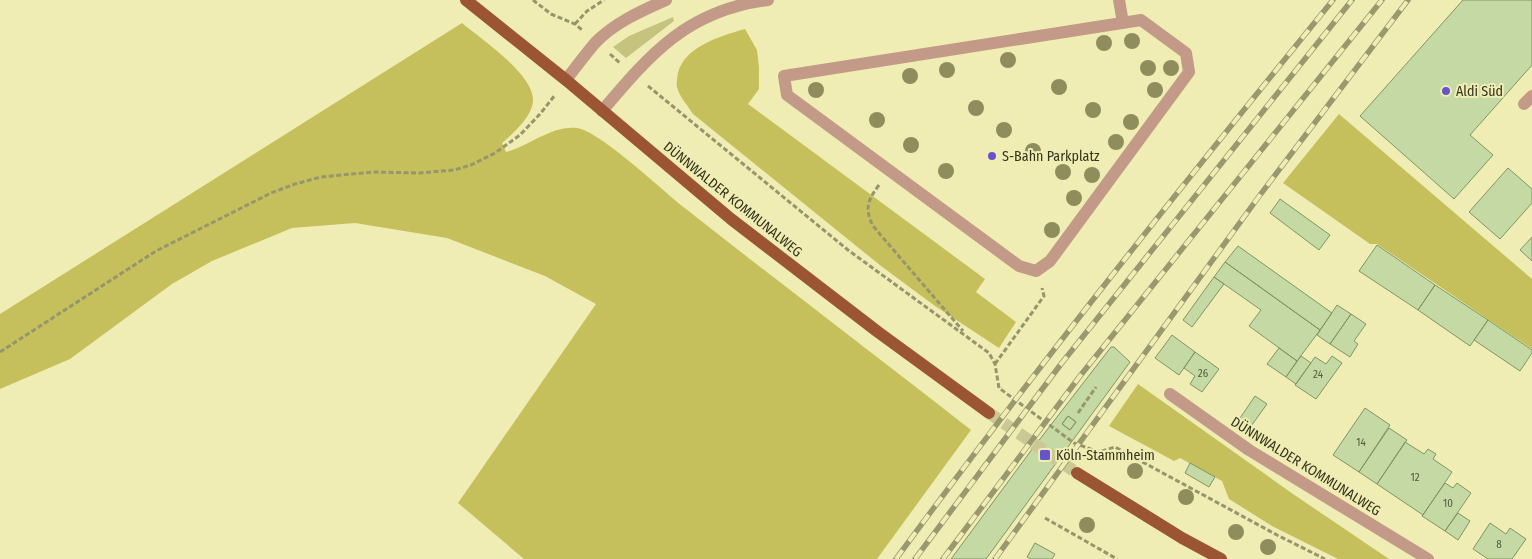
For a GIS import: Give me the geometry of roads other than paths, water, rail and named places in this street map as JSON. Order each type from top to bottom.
[{"type":"main road","name":"DÜNNWALDER KOMMUNALWEG","points":[[466,0],[566,80],[731,219],[878,332],[989,413]]},
{"type":"main road","points":[[1077,473],[1182,538],[1221,559]]},
{"type":"street","points":[[566,80],[596,42],[611,30],[629,18],[666,0]]},
{"type":"street","points":[[602,112],[633,74],[666,43],[697,21],[751,2],[768,0]]},
{"type":"street","points":[[1119,0],[1124,23]]},
{"type":"street","points":[[1141,20],[1186,53],[1189,72],[1050,261],[1036,271],[1019,266],[786,95],[784,76],[1124,23],[1141,20]]},
{"type":"street","name":"DÜNNWALDER KOMMUNALWEG","points":[[1170,394],[1257,455],[1428,559]]},
{"type":"tunnel","points":[[989,413],[1077,473]]},
{"type":"railway","points":[[896,559],[1111,276],[1333,0]]},
{"type":"railway","points":[[915,559],[1061,364],[1352,0]]},
{"type":"railway","points":[[943,559],[1080,376],[1382,0]]},
{"type":"railway","points":[[995,559],[1260,195],[1408,0]]},
{"type":"place","name":"Aldi Süd","points":[[1446,91]]},
{"type":"place","name":"S-Bahn Parkplatz","points":[[992,156]]},
{"type":"place","name":"Köln-Stammheim","points":[[1045,455]]}]
